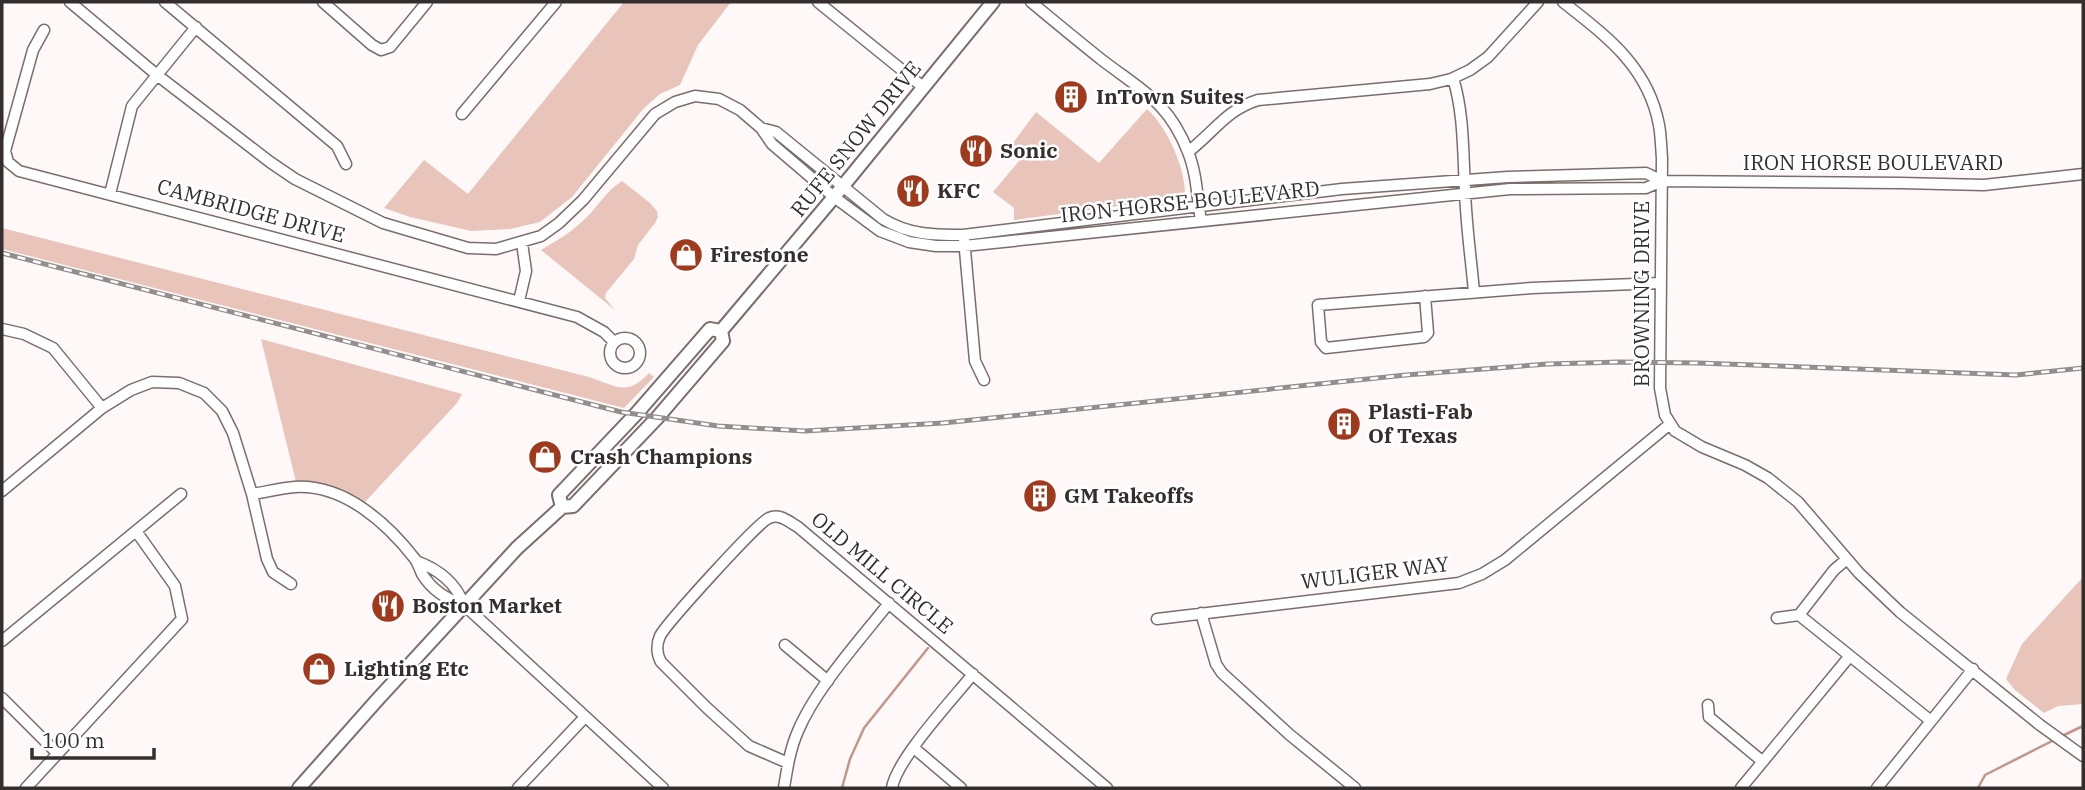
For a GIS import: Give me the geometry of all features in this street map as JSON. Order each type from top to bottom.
[{"type":"main road","name":"RUFE SNOW DRIVE","points":[[721,331],[993,2]]},
{"type":"main road","name":"RUFE SNOW DRIVE","points":[[562,507],[559,495],[636,414],[710,329],[721,331]]},
{"type":"main road","name":"RUFE SNOW DRIVE","points":[[299,788],[517,548],[562,507],[573,506],[661,414],[723,341],[721,331]]},
{"type":"street","name":"IRON HORSE BOULEVARD","points":[[70,2],[157,75],[295,179],[383,223],[468,248],[496,249],[541,236],[583,200],[655,114],[675,102],[695,96],[719,99],[740,110],[761,128],[776,132],[838,192],[895,226],[913,233],[963,241],[1201,221],[1510,189],[1646,188],[1662,181],[1984,185],[2083,174]]},
{"type":"street","points":[[165,2],[337,146],[346,164]]},
{"type":"street","points":[[323,2],[381,50],[390,47],[427,2]]},
{"type":"street","points":[[462,114],[556,2]]},
{"type":"street","points":[[818,2],[923,88]]},
{"type":"street","points":[[1031,2],[1152,96],[1173,122],[1194,171],[1201,221]]},
{"type":"street","points":[[1188,152],[1205,140],[1231,112],[1258,100],[1430,84],[1453,78],[1479,64],[1496,50],[1538,2]]},
{"type":"street","name":"BROWNING DRIVE","points":[[1563,2],[1617,46],[1638,70],[1659,125],[1662,158],[1660,388],[1665,415],[1670,424]]},
{"type":"street","points":[[110,194],[132,106],[195,27]]},
{"type":"street","name":"CAMBRIDGE DRIVE","points":[[44,30],[33,50],[5,151],[8,162],[19,171],[577,317],[604,332],[614,342]]},
{"type":"street","points":[[1453,78],[1458,92],[1474,292]]},
{"type":"street","name":"IRON HORSE BOULEVARD","points":[[963,241],[1199,206],[1342,189],[1464,180],[1646,173],[1662,181]]},
{"type":"street","points":[[963,241],[975,361],[984,380]]},
{"type":"street","points":[[519,301],[526,271],[522,243]]},
{"type":"street","points":[[1425,296],[1428,333],[1424,337],[1326,348],[1321,342],[1318,304],[1474,292],[1532,288],[1661,283]]},
{"type":"street","points":[[2,329],[24,334],[53,348],[102,408]]},
{"type":"street","points":[[2,491],[102,408],[131,390],[152,382],[179,383],[204,393],[222,411],[233,433],[252,494],[267,559],[273,572],[290,584]]},
{"type":"street","points":[[1670,424],[1685,437],[1768,478],[1798,502],[1847,559],[1900,612],[2040,725],[2083,756]]},
{"type":"street","name":"WULIGER WAY","points":[[1157,619],[1459,583],[1471,579],[1505,560],[1670,424]]},
{"type":"street","points":[[252,494],[303,488],[327,491],[360,506],[416,561],[424,576],[447,600],[464,605],[663,788]]},
{"type":"street","points":[[2,641],[181,494]]},
{"type":"street","name":"OLD MILL CIRCLE","points":[[788,763],[749,746],[670,671],[659,658],[657,648],[660,636],[672,620],[738,547],[770,517],[779,516],[798,527],[1107,788]]},
{"type":"street","points":[[26,788],[182,620],[174,586],[136,531]]},
{"type":"street","points":[[1777,618],[1799,615],[1833,570],[1847,559]]},
{"type":"street","points":[[784,788],[798,731],[828,681],[889,603]]},
{"type":"street","points":[[1201,613],[1216,664],[1222,673],[1290,735],[1355,788]]},
{"type":"street","points":[[1799,615],[1931,721]]},
{"type":"street","points":[[785,645],[828,681]]},
{"type":"street","points":[[1741,788],[1849,656]]},
{"type":"street","points":[[1877,788],[1973,669]]},
{"type":"street","points":[[892,788],[897,773],[914,748],[973,674]]},
{"type":"street","points":[[2,698],[58,754]]},
{"type":"street","points":[[1708,705],[1709,717],[1762,761]]},
{"type":"street","points":[[520,788],[585,717]]},
{"type":"street","points":[[914,748],[961,788]]},
{"type":"shaded area","points":[[624,2],[731,2],[698,45],[680,85],[660,94],[644,108],[572,197],[540,222],[510,229],[471,231],[384,208],[424,160],[468,194]]},
{"type":"shaded area","points":[[1147,109],[1168,137],[1178,160],[1185,194],[1178,198],[1014,220],[1014,208],[993,192],[1019,161],[1007,151],[1036,112],[1099,163]]},
{"type":"shaded area","points":[[622,181],[650,203],[657,211],[658,217],[638,245],[634,259],[606,293],[605,298],[615,310],[541,250],[576,227]]},
{"type":"shaded area","points":[[2,228],[589,377],[614,386],[634,385],[649,373],[654,377],[624,408],[2,249]]},
{"type":"shaded area","points":[[261,339],[462,394],[457,403],[364,503],[332,488],[296,482]]},
{"type":"shaded area","points":[[2083,577],[2083,704],[2058,706],[2044,713],[2015,690],[2006,679],[2022,644]]},
{"type":"waterway","points":[[842,788],[850,759],[864,728],[928,648]]},
{"type":"waterway","points":[[2062,736],[2083,726]]},
{"type":"waterway","points":[[1978,788],[1985,775],[2056,739]]},
{"type":"railway","points":[[2,253],[621,412],[718,426],[805,431],[943,423],[1406,375],[1548,364],[1698,363],[2016,375],[2083,368]]},
{"type":"place","name":"InTown Suites","points":[[1071,97]]},
{"type":"place","name":"Sonic","points":[[976,151]]},
{"type":"place","name":"KFC","points":[[913,191]]},
{"type":"place","name":"Firestone","points":[[686,255]]},
{"type":"place","name":"Plasti-Fab Of Texas","points":[[1344,424]]},
{"type":"place","name":"Crash Champions","points":[[545,457]]},
{"type":"place","name":"GM Takeoffs","points":[[1040,496]]},
{"type":"place","name":"Boston Market","points":[[388,606]]},
{"type":"place","name":"Lighting Etc","points":[[319,669]]}]
